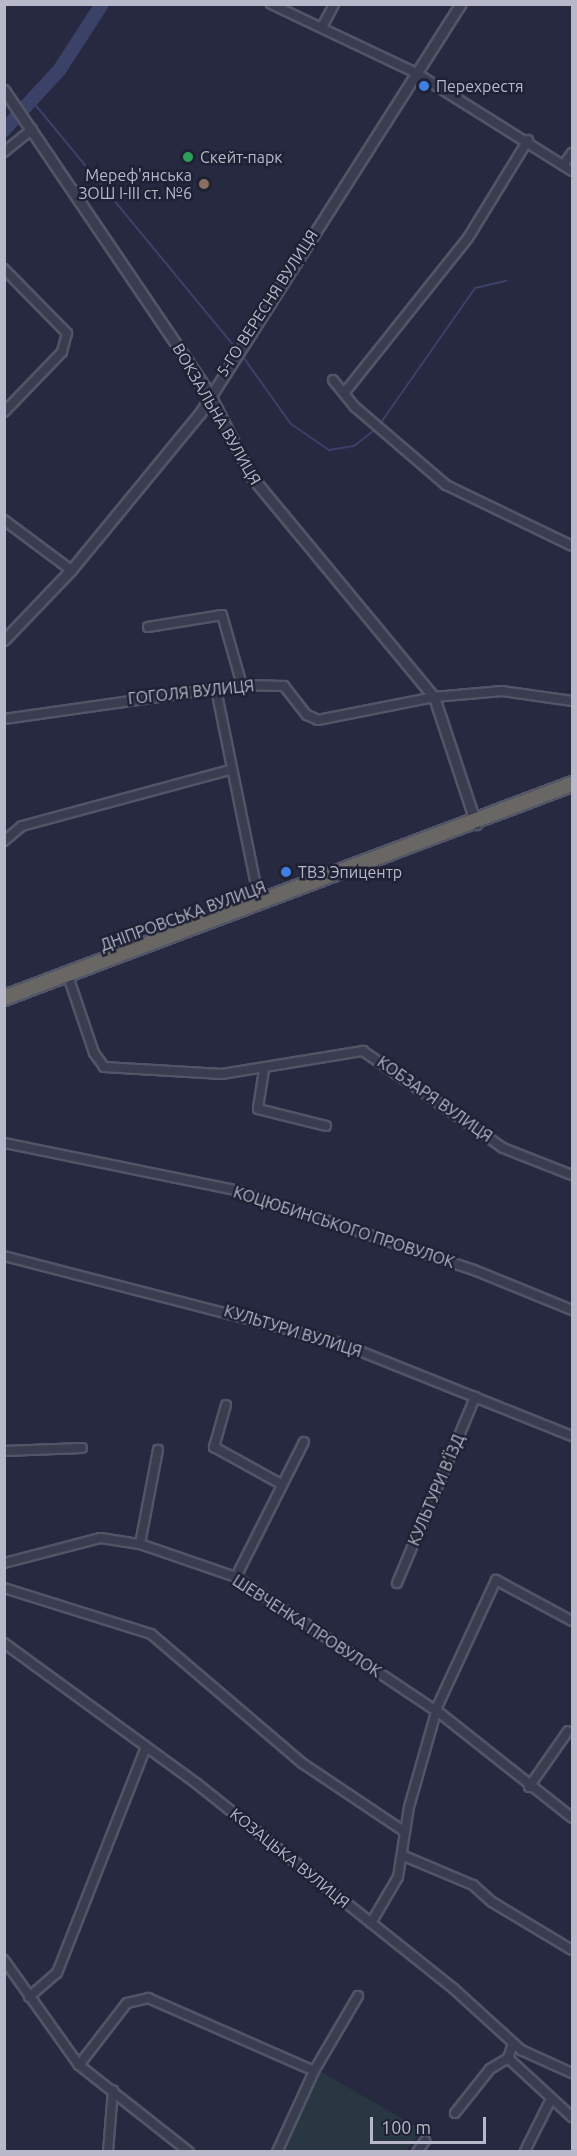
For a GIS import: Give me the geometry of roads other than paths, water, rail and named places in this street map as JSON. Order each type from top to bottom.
[{"type":"highway","name":"ДНІПРОВСЬКА ВУЛИЦЯ","points":[[4,998],[476,824],[573,784]]},
{"type":"street","points":[[271,4],[416,73],[528,140],[573,171]]},
{"type":"street","points":[[322,27],[334,4]]},
{"type":"street","name":"5-ГО ВЕРЕСНЯ ВУЛИЦЯ","points":[[4,639],[71,570],[200,413],[209,393],[461,4]]},
{"type":"street","name":"ВОКЗАЛЬНА ВУЛИЦЯ","points":[[4,90],[209,393],[251,476],[273,506],[388,634],[434,697],[476,824]]},
{"type":"street","points":[[4,152],[30,126]]},
{"type":"street","points":[[345,392],[468,238],[528,140]]},
{"type":"street","points":[[564,164],[573,153]]},
{"type":"street","points":[[4,269],[67,333],[62,352],[4,412]]},
{"type":"street","points":[[333,380],[446,485],[573,546]]},
{"type":"street","points":[[4,520],[71,570]]},
{"type":"street","points":[[148,627],[222,615],[242,685]]},
{"type":"street","name":"ГОГОЛЯ ВУЛИЦЯ","points":[[4,718],[242,685],[284,686],[307,716],[318,720],[434,697]]},
{"type":"street","points":[[216,689],[229,770],[260,905]]},
{"type":"street","points":[[434,697],[502,691],[573,701]]},
{"type":"street","points":[[4,841],[22,826],[229,770]]},
{"type":"street","name":"КОБЗАРЯ ВУЛИЦЯ","points":[[68,976],[94,1053],[104,1067],[222,1074],[264,1070],[363,1051],[503,1148],[573,1174]]},
{"type":"street","points":[[264,1070],[258,1109],[326,1126]]},
{"type":"street","name":"КОЦЮБИНСЬКОГО ПРОВУЛОК","points":[[4,1143],[238,1191],[436,1256],[573,1310]]},
{"type":"street","name":"КУЛЬТУРИ ВУЛИЦЯ","points":[[4,1256],[337,1342],[573,1436]]},
{"type":"street","name":"КУЛЬТУРИ В’ЇЗД","points":[[397,1583],[475,1397]]},
{"type":"street","points":[[226,1405],[214,1447],[281,1484]]},
{"type":"street","points":[[236,1577],[304,1442]]},
{"type":"street","points":[[4,1451],[82,1448]]},
{"type":"street","points":[[140,1544],[158,1450]]},
{"type":"street","name":"ШЕВЧЕНКА ПРОВУЛОК","points":[[4,1563],[87,1539],[140,1544],[236,1577],[438,1712],[529,1787],[573,1818]]},
{"type":"street","points":[[371,1923],[404,1856],[405,1832],[438,1712],[496,1580],[573,1621]]},
{"type":"street","points":[[4,1588],[151,1634],[302,1763],[405,1832]]},
{"type":"street","name":"КОЗАЦЬКА ВУЛИЦЯ","points":[[4,1643],[146,1747],[371,1923],[513,2043],[573,2073]]},
{"type":"street","points":[[529,1787],[568,1731]]},
{"type":"street","points":[[29,1997],[57,1973],[146,1747]]},
{"type":"street","points":[[404,1856],[473,1885],[492,1902],[573,1950]]},
{"type":"street","points":[[4,1960],[79,2065],[189,2151]]},
{"type":"street","points":[[277,2151],[314,2071],[358,1996]]},
{"type":"street","points":[[79,2065],[127,2003],[148,1998],[314,2071]]},
{"type":"street","points":[[455,2113],[490,2069],[508,2058],[513,2043]]},
{"type":"street","points":[[508,2058],[573,2117]]},
{"type":"street","points":[[108,2151],[113,2090]]},
{"type":"street","points":[[525,2151],[551,2099]]},
{"type":"street","points":[[417,2151],[425,2141]]},
{"type":"waterway","points":[[4,130],[60,69],[102,4]]},
{"type":"waterway","points":[[33,102],[232,343]]},
{"type":"waterway","points":[[382,421],[475,288],[506,281]]},
{"type":"waterway","points":[[241,354],[291,424],[329,450],[354,446],[373,431]]},
{"type":"place","name":"Перехрестя","points":[[424,86]]},
{"type":"place","name":"Скейт-парк","points":[[188,157]]},
{"type":"place","name":"Мереф'янська ЗОШ І-ІІІ ст. №6","points":[[204,184]]},
{"type":"place","name":"ТВЗ Эпицентр","points":[[286,872]]}]
